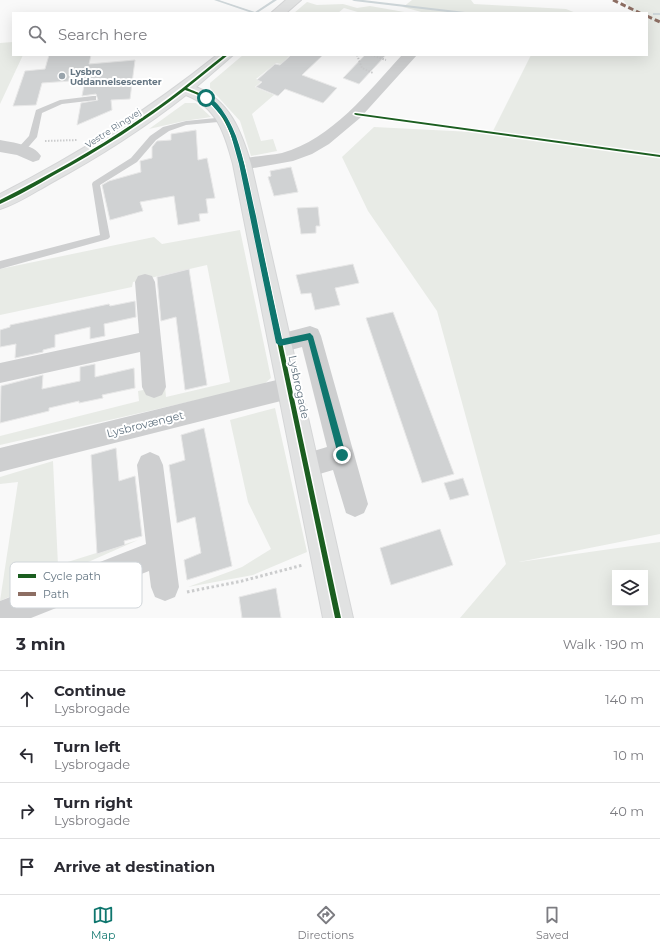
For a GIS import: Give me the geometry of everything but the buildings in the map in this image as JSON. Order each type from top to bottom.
[{"type":"street","points":[[279,12],[294,0]]},
{"type":"street","name":"Vestre Ringvej","points":[[0,202],[62,170],[113,138],[184,88],[225,56]]},
{"type":"street","points":[[242,164],[287,157],[314,145],[339,130],[409,56]]},
{"type":"street","name":"Lysbrogade","points":[[184,88],[206,98],[216,106],[226,119],[233,135],[242,164],[338,618]]},
{"type":"street","points":[[0,146],[27,149]]},
{"type":"street","points":[[145,282],[154,387]]},
{"type":"street","name":"Lysbrogade","points":[[280,343],[310,336],[355,504]]},
{"type":"street","points":[[0,373],[150,340]]},
{"type":"street","name":"Lysbrovænget","points":[[0,460],[289,388]]},
{"type":"street","points":[[306,465],[342,455]]},
{"type":"street","points":[[150,465],[162,552],[165,586]]},
{"type":"street","points":[[137,562],[162,552]]},
{"type":"street","points":[[0,616],[20,608]]},
{"type":"lane","points":[[27,149],[33,137],[39,112],[60,102],[93,98]]},
{"type":"lane","points":[[0,265],[105,237],[96,184],[134,160],[153,138],[166,129],[186,123],[226,119]]},
{"type":"path","points":[[357,56],[362,68],[368,72],[389,78]]},
{"type":"path","points":[[27,149],[113,138]]},
{"type":"path","points":[[165,586],[182,593],[242,581],[306,564],[325,555]]},
{"type":"shaded area","points":[[412,0],[471,0],[474,4],[566,9],[574,12],[421,12],[403,7]]},
{"type":"shaded area","points":[[623,0],[660,0],[660,534],[519,562],[660,542],[660,618],[460,618],[506,564],[437,311],[368,211],[342,157],[374,127],[492,133],[530,56],[648,56],[648,12],[633,12]]},
{"type":"shaded area","points":[[307,2],[317,5],[343,4],[357,8],[370,6],[404,12],[358,12],[344,8],[339,12],[295,12]]},
{"type":"shaded area","points":[[12,42],[12,56],[23,56],[0,104],[0,43]]},
{"type":"shaded area","points":[[242,56],[289,56],[281,64],[276,63],[256,79],[262,81],[255,87],[274,95],[252,114],[261,141],[273,139],[277,151],[251,156],[240,121],[210,88],[210,83]]},
{"type":"shaded area","points":[[185,103],[196,103],[211,117],[184,121],[149,129]]},
{"type":"shaded area","points":[[240,230],[271,378],[263,385],[0,445],[0,436],[139,401],[138,391],[165,386],[166,397],[230,382],[207,265],[133,282],[132,287],[0,315],[0,269],[154,237],[162,244]]},
{"type":"shaded area","points":[[275,408],[307,552],[253,575],[188,587],[242,567],[271,549],[248,502],[230,420]]},
{"type":"shaded area","points":[[53,461],[58,562],[10,562],[10,597],[0,601],[18,482],[0,484],[0,477]]},
{"type":"shaded area","points":[[138,540],[88,562],[68,562]]},
{"type":"waterway","points":[[216,0],[252,12]]},
{"type":"waterway","points":[[257,12],[275,0]]},
{"type":"waterway","points":[[354,0],[456,12]]},
{"type":"waterway","points":[[654,14],[660,14]]},
{"type":"marked path","points":[[613,0],[638,12]]},
{"type":"marked path","points":[[648,16],[660,22]]},
{"type":"cycle path","points":[[0,202],[96,150],[140,122],[225,56]]},
{"type":"cycle path","points":[[184,88],[205,97],[221,112],[234,137],[242,164],[338,618]]},
{"type":"cycle path","points":[[356,114],[660,156]]},
{"type":"place","name":"Lysbro Uddannelsescenter","points":[[62,76]]},
{"type":"route","points":[[206,98],[216,106],[226,119],[233,135],[242,164],[280,343],[310,336],[342,455]]}]
